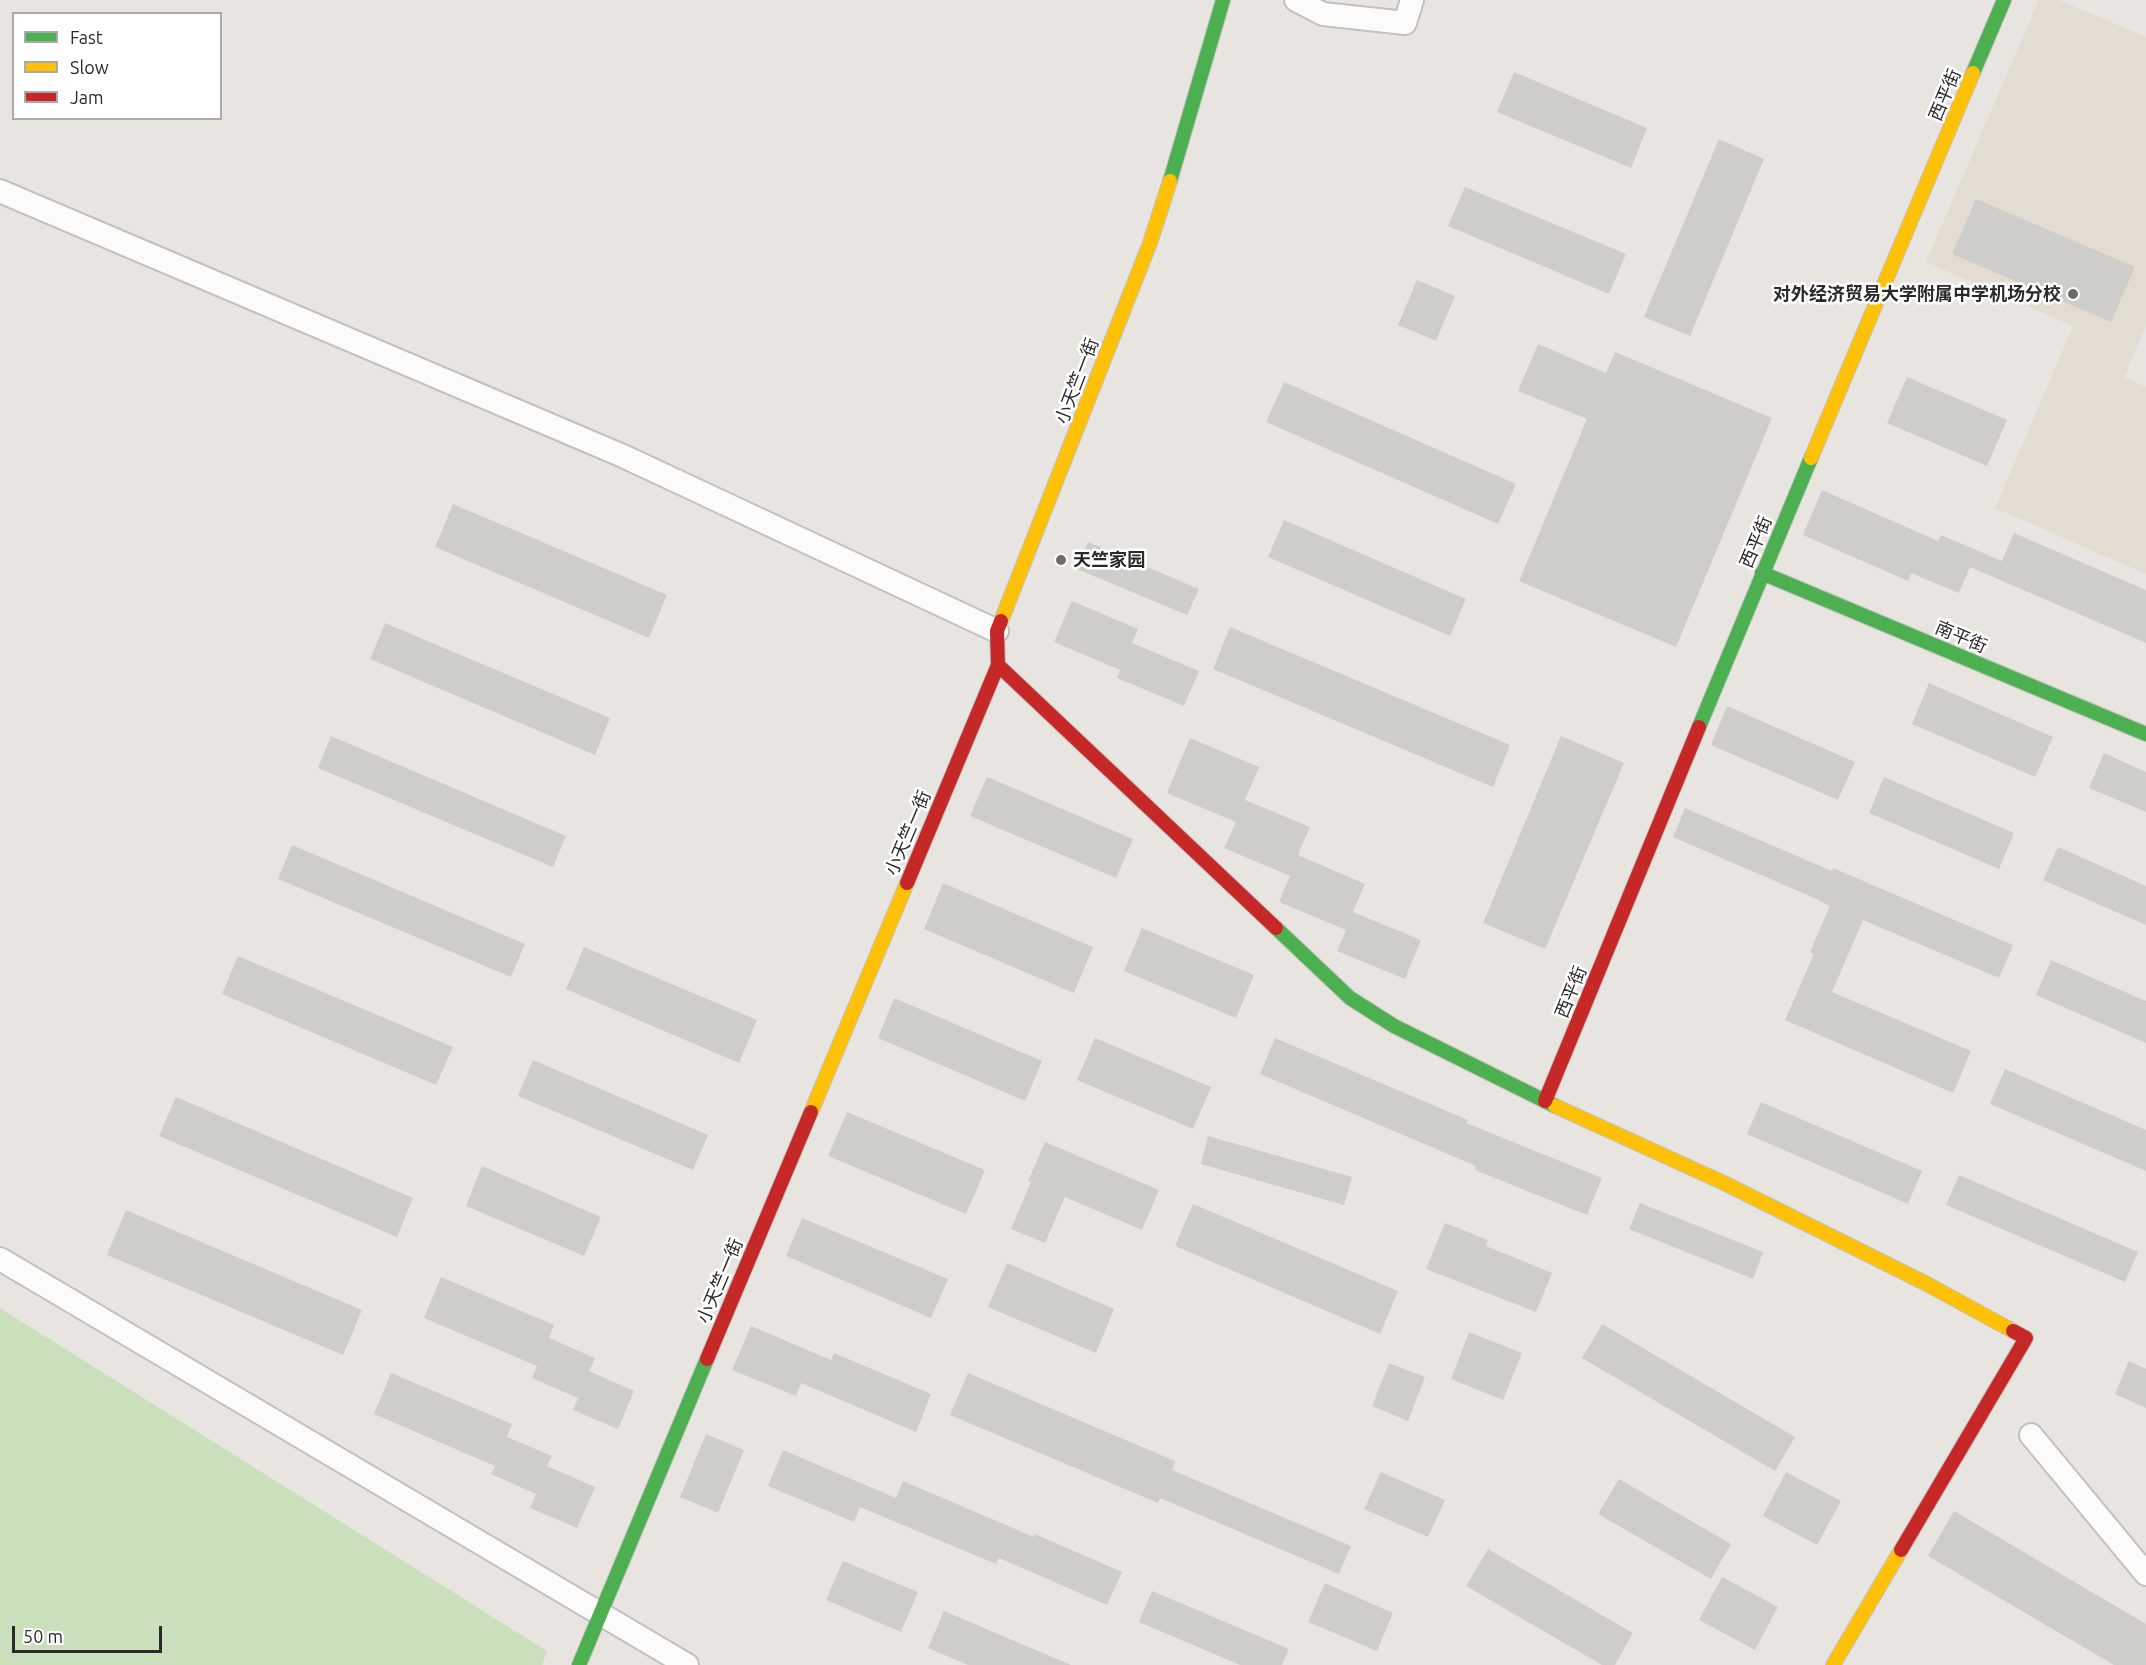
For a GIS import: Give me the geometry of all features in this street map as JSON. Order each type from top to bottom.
[{"type":"street","name":"小天竺一街","points":[[579,1665],[998,664],[997,631],[1150,243],[1193,107],[1223,0]]},
{"type":"street","points":[[1296,0],[1323,14],[1405,23],[1412,0]]},
{"type":"street","name":"西平街","points":[[1545,1101],[1762,573],[2004,0]]},
{"type":"street","points":[[0,191],[623,456],[997,631]]},
{"type":"street","name":"南平街","points":[[1762,573],[2146,734]]},
{"type":"street","points":[[998,664],[1350,998],[1394,1026],[1545,1101],[1724,1183],[1928,1284],[2026,1338],[1833,1665]]},
{"type":"street","points":[[0,1259],[687,1665]]},
{"type":"street","points":[[2031,1435],[2146,1574]]},
{"type":"shaded area","name":"对外经济贸易大学附属中学机场分校","points":[[2039,0],[2059,0],[2146,37],[2146,326],[2124,377],[2146,387],[2146,574],[1995,508],[2073,326],[1926,262]]},
{"type":"green space","points":[[0,1308],[547,1651],[542,1665],[0,1665]]},
{"type":"building","points":[[1514,72],[1647,128],[1631,168],[1497,112]]},
{"type":"building","points":[[1719,139],[1764,159],[1690,336],[1644,317]]},
{"type":"building","points":[[1465,187],[1626,254],[1609,294],[1448,226]]},
{"type":"building","points":[[1976,199],[2135,267],[2111,322],[1952,254]]},
{"type":"building","points":[[1417,280],[1455,296],[1436,341],[1398,325]]},
{"type":"building","points":[[1538,344],[1606,373],[1615,352],[1772,418],[1676,647],[1519,581],[1587,419],[1518,391]]},
{"type":"building","points":[[1907,377],[2007,420],[1987,466],[1887,423]]},
{"type":"building","points":[[1284,382],[1516,484],[1498,524],[1266,422]]},
{"type":"building","points":[[1822,490],[1938,541],[1941,535],[2002,561],[2014,533],[2146,590],[2146,643],[1970,567],[1959,593],[1911,573],[1908,581],[1803,535]]},
{"type":"building","points":[[453,504],[667,595],[649,638],[435,547]]},
{"type":"building","points":[[1284,520],[1466,599],[1450,636],[1268,557]]},
{"type":"building","points":[[1088,542],[1199,589],[1187,615],[1077,569]]},
{"type":"building","points":[[1072,601],[1138,629],[1132,643],[1199,671],[1184,706],[1117,678],[1120,670],[1054,642]]},
{"type":"building","points":[[385,623],[610,718],[595,755],[370,659]]},
{"type":"building","points":[[1230,627],[1510,745],[1493,787],[1213,669]]},
{"type":"building","points":[[1929,683],[2053,737],[2035,777],[1912,724]]},
{"type":"building","points":[[1727,706],[1855,762],[1838,800],[1711,745]]},
{"type":"building","points":[[331,736],[566,836],[553,867],[318,768]]},
{"type":"building","points":[[1561,736],[1624,763],[1545,949],[1483,923]]},
{"type":"building","points":[[1190,738],[1259,767],[1245,800],[1310,827],[1298,855],[1365,884],[1353,912],[1421,940],[1405,979],[1337,951],[1346,930],[1279,902],[1290,876],[1224,848],[1236,822],[1167,793]]},
{"type":"building","points":[[2104,753],[2146,772],[2146,812],[2089,788]]},
{"type":"building","points":[[987,777],[1133,839],[1116,878],[970,816]]},
{"type":"building","points":[[1884,777],[2014,833],[1999,869],[1869,813]]},
{"type":"building","points":[[1685,808],[2013,945],[1999,978],[1863,920],[1832,992],[1971,1051],[1953,1093],[1785,1020],[1814,954],[1810,952],[1830,906],[1673,837]]},
{"type":"building","points":[[292,845],[525,944],[511,977],[278,879]]},
{"type":"building","points":[[2058,847],[2146,886],[2146,925],[2043,880]]},
{"type":"building","points":[[943,883],[1093,947],[1074,993],[924,929]]},
{"type":"building","points":[[1142,928],[1254,975],[1236,1018],[1124,971]]},
{"type":"building","points":[[584,947],[757,1020],[739,1063],[566,989]]},
{"type":"building","points":[[238,956],[453,1047],[436,1085],[222,994]]},
{"type":"building","points":[[2051,960],[2146,1001],[2146,1043],[2036,995]]},
{"type":"building","points":[[894,998],[1042,1061],[1025,1101],[878,1038]]},
{"type":"building","points":[[1095,1038],[1211,1087],[1193,1129],[1077,1080]]},
{"type":"building","points":[[1275,1038],[1468,1120],[1466,1123],[1602,1178],[1587,1215],[1475,1170],[1476,1166],[1260,1074]]},
{"type":"building","points":[[533,1060],[708,1135],[693,1170],[518,1096]]},
{"type":"building","points":[[2005,1069],[2146,1130],[2146,1171],[1990,1104]]},
{"type":"building","points":[[176,1097],[413,1198],[397,1237],[159,1136]]},
{"type":"building","points":[[1761,1102],[1922,1171],[1908,1204],[1747,1134]]},
{"type":"building","points":[[847,1112],[985,1170],[966,1214],[828,1156]]},
{"type":"building","points":[[1208,1136],[1352,1177],[1344,1205],[1201,1164]]},
{"type":"building","points":[[1045,1142],[1159,1190],[1142,1230],[1065,1197],[1045,1243],[1011,1229]]},
{"type":"building","points":[[482,1166],[601,1217],[584,1256],[466,1206]]},
{"type":"building","points":[[1959,1175],[2138,1252],[2125,1282],[1946,1205]]},
{"type":"building","points":[[1640,1203],[1763,1252],[1753,1279],[1629,1229]]},
{"type":"building","points":[[1193,1204],[1398,1291],[1380,1334],[1175,1246]]},
{"type":"building","points":[[126,1210],[362,1310],[343,1355],[107,1255]]},
{"type":"building","points":[[802,1218],[948,1279],[931,1318],[786,1256]]},
{"type":"building","points":[[1445,1223],[1488,1240],[1486,1246],[1552,1273],[1536,1312],[1426,1269]]},
{"type":"building","points":[[1007,1263],[1114,1309],[1096,1353],[988,1307]]},
{"type":"building","points":[[441,1277],[554,1325],[549,1338],[595,1358],[589,1371],[634,1391],[618,1429],[573,1410],[578,1398],[532,1378],[537,1366],[424,1318]]},
{"type":"building","points":[[1602,1324],[1795,1437],[1775,1471],[1582,1358]]},
{"type":"building","points":[[751,1326],[831,1360],[834,1353],[931,1394],[916,1432],[801,1383],[796,1396],[732,1370]]},
{"type":"building","points":[[1469,1332],[1522,1353],[1503,1400],[1451,1379]]},
{"type":"building","points":[[2129,1361],[2146,1369],[2146,1408],[2115,1394]]},
{"type":"building","points":[[1389,1363],[1425,1377],[1408,1421],[1372,1406]]},
{"type":"building","points":[[391,1373],[512,1424],[507,1437],[552,1456],[547,1466],[595,1487],[577,1528],[530,1508],[536,1494],[491,1474],[495,1466],[374,1414]]},
{"type":"building","points":[[968,1373],[1175,1461],[1172,1470],[1351,1546],[1339,1574],[1160,1498],[1158,1503],[950,1415]]},
{"type":"building","points":[[706,1434],[744,1450],[718,1513],[680,1497]]},
{"type":"building","points":[[783,1450],[896,1498],[903,1481],[1122,1572],[1107,1605],[999,1558],[996,1564],[860,1507],[854,1522],[768,1486]]},
{"type":"building","points":[[1381,1472],[1445,1500],[1428,1537],[1364,1509]]},
{"type":"building","points":[[1786,1472],[1841,1501],[1817,1545],[1763,1516]]},
{"type":"building","points":[[1619,1479],[1731,1544],[1711,1579],[1598,1514]]},
{"type":"building","points":[[1954,1511],[2146,1624],[2146,1665],[2114,1665],[1928,1556]]},
{"type":"building","points":[[1488,1549],[1633,1633],[1615,1665],[1602,1665],[1466,1586]]},
{"type":"building","points":[[843,1561],[918,1592],[901,1632],[826,1600]]},
{"type":"building","points":[[1722,1577],[1778,1607],[1755,1650],[1699,1620]]},
{"type":"building","points":[[1325,1583],[1393,1613],[1377,1651],[1308,1622]]},
{"type":"building","points":[[1152,1591],[1289,1649],[1282,1665],[1240,1665],[1139,1622]]},
{"type":"building","points":[[944,1611],[1071,1665],[968,1665],[928,1648]]},
{"type":"traffic: fast","points":[[1170,181],[1223,0]]},
{"type":"traffic: fast","points":[[1973,73],[2004,0]]},
{"type":"traffic: fast","points":[[1699,727],[1811,458]]},
{"type":"traffic: fast","points":[[1762,573],[2146,734]]},
{"type":"traffic: fast","points":[[1276,928],[1350,998],[1394,1026],[1555,1106]]},
{"type":"traffic: fast","points":[[579,1665],[707,1359]]},
{"type":"traffic: slow","points":[[1811,458],[1973,73]]},
{"type":"traffic: slow","points":[[1001,621],[1150,243],[1170,181]]},
{"type":"traffic: slow","points":[[811,1112],[907,883]]},
{"type":"traffic: slow","points":[[1555,1106],[1724,1183],[1927,1284],[2013,1331]]},
{"type":"traffic: slow","points":[[1833,1665],[1901,1550]]},
{"type":"traffic: jam","points":[[907,883],[998,665],[997,631],[1001,621]]},
{"type":"traffic: jam","points":[[998,665],[1276,928]]},
{"type":"traffic: jam","points":[[1545,1101],[1699,727]]},
{"type":"traffic: jam","points":[[707,1359],[811,1112]]},
{"type":"traffic: jam","points":[[1901,1550],[2026,1338],[2013,1331]]},
{"type":"place","name":"对外经济贸易大学附属中学机场分校","points":[[2073,294]]},
{"type":"place","name":"天竺家园","points":[[1061,560]]}]
